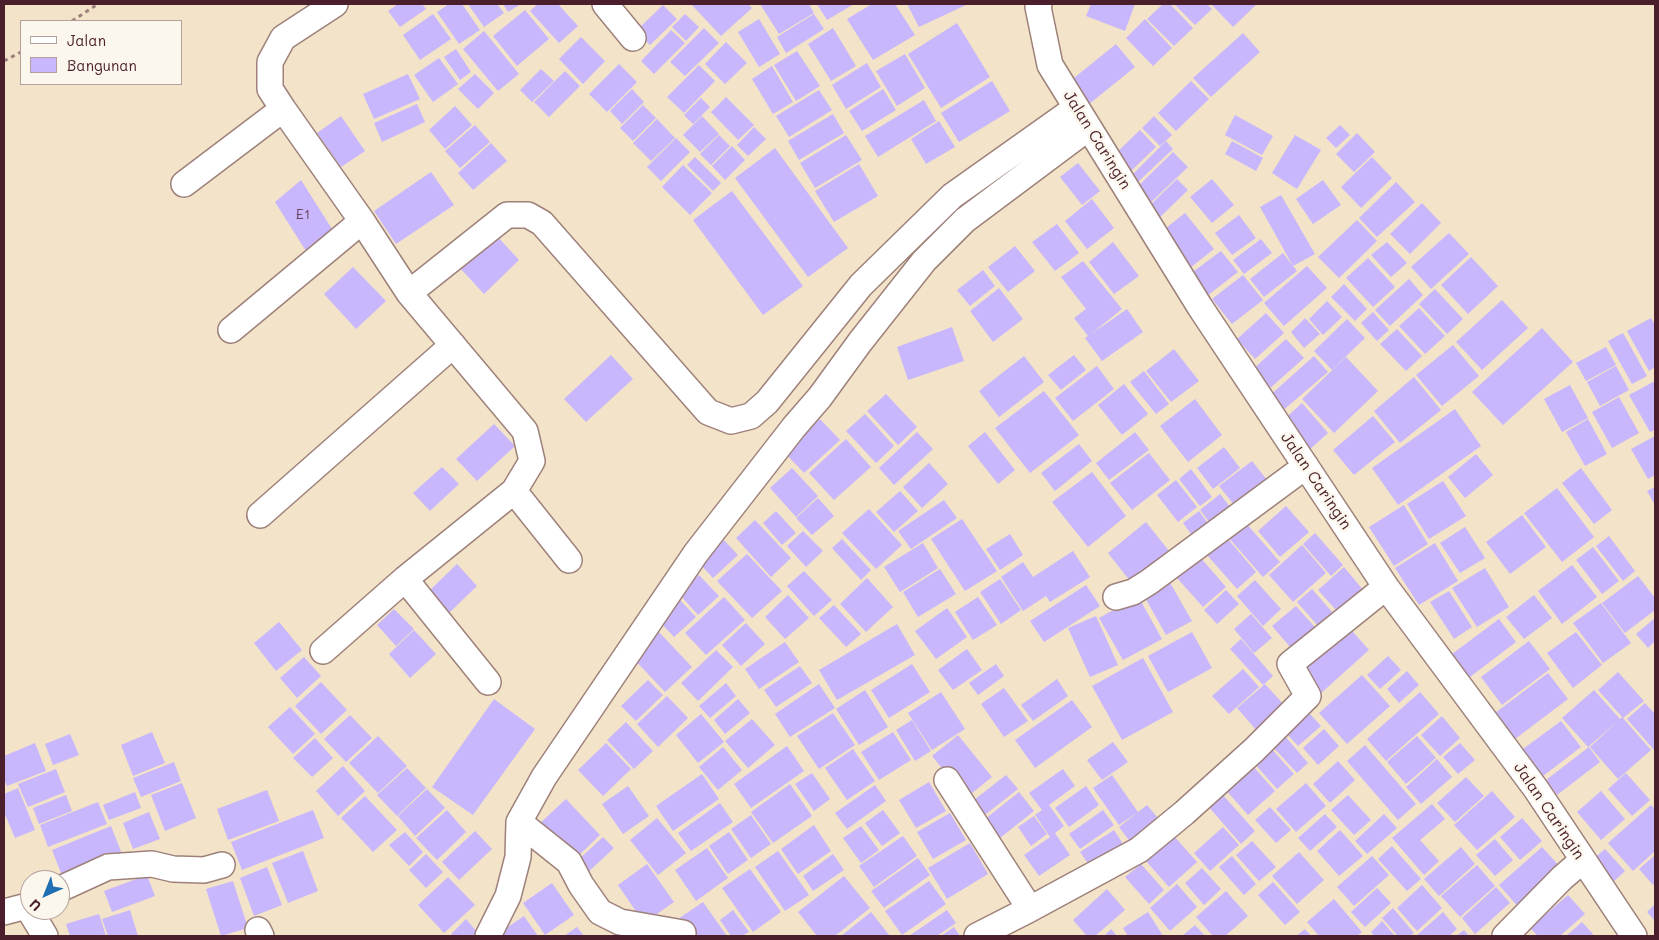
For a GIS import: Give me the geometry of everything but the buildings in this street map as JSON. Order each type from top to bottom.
[{"type":"street","points":[[323,651],[405,579],[514,491],[532,461],[524,431],[409,293],[362,221],[270,89],[270,62],[283,38],[335,4]]},
{"type":"street","points":[[605,4],[633,38]]},
{"type":"street","name":"Jalan Caringin","points":[[1039,4],[1050,65],[1200,307],[1386,587],[1536,789],[1634,936]]},
{"type":"street","points":[[184,184],[283,110]]},
{"type":"street","points":[[409,293],[507,215],[528,215],[542,223],[708,412],[731,421],[751,416],[767,402],[861,285],[952,196],[1082,118]]},
{"type":"street","points":[[488,936],[508,896],[518,857],[519,822],[544,777],[696,553],[794,427],[820,397],[860,342],[924,261],[965,220],[1082,118]]},
{"type":"street","points":[[231,330],[362,221]]},
{"type":"street","points":[[260,515],[453,345]]},
{"type":"street","points":[[767,402],[794,427]]},
{"type":"street","points":[[1116,597],[1133,592],[1149,582],[1306,466]]},
{"type":"street","points":[[514,491],[569,560]]},
{"type":"street","points":[[405,579],[488,682]]},
{"type":"street","points":[[984,935],[1139,850],[1184,812],[1254,750],[1308,696],[1290,664],[1386,587]]},
{"type":"street","points":[[947,780],[1030,910]]},
{"type":"street","points":[[519,822],[569,862],[600,912],[604,936]]},
{"type":"street","points":[[1505,936],[1562,878],[1583,860]]},
{"type":"street","points":[[70,884],[108,867],[152,864],[173,869],[204,870],[222,865]]},
{"type":"street","points":[[600,912],[620,922],[683,933]]},
{"type":"street","points":[[31,920],[45,936]]},
{"type":"path","points":[[74,20],[98,4]]},
{"type":"path","points":[[4,61],[20,53]]}]
